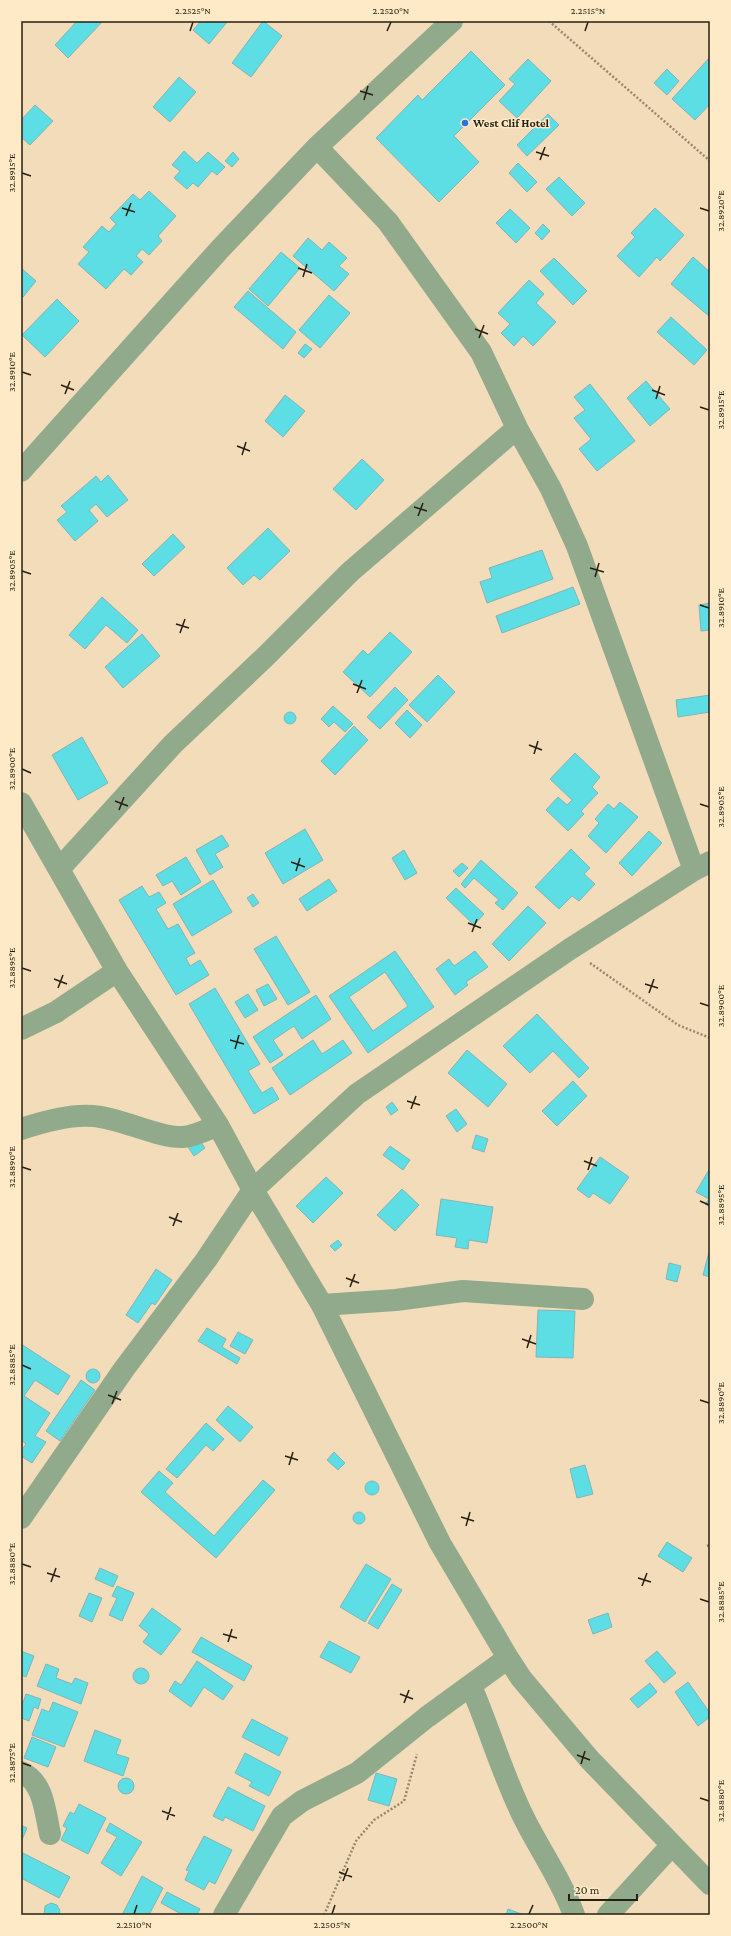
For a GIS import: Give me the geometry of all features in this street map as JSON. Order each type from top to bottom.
[{"type":"street","points":[[21,471],[221,248],[317,146],[452,21]]},
{"type":"street","points":[[21,1518],[124,1369],[206,1260],[253,1190],[357,1094],[570,949],[702,866],[576,546],[551,489],[518,428],[481,352],[388,222],[317,146]]},
{"type":"street","points":[[60,868],[174,744],[265,657],[350,572],[518,428]]},
{"type":"street","points":[[21,803],[60,868],[117,971],[218,1125],[253,1190],[322,1304],[440,1543],[508,1658],[521,1678],[590,1760],[671,1846],[710,1884]]},
{"type":"street","points":[[21,1029],[56,1012],[117,971]]},
{"type":"street","points":[[21,1129],[42,1122],[93,1116],[126,1122],[182,1137],[193,1135],[218,1125]]},
{"type":"street","points":[[322,1304],[396,1300],[462,1291],[583,1299]]},
{"type":"street","points":[[224,1915],[282,1816],[302,1801],[357,1773],[427,1717],[508,1658]]},
{"type":"street","points":[[471,1686],[503,1770],[525,1820],[548,1859],[574,1915]]},
{"type":"street","points":[[21,1772],[31,1776],[38,1788],[43,1802],[50,1834]]},
{"type":"street","points":[[608,1915],[671,1846]]},
{"type":"path","points":[[549,21],[710,161]]},
{"type":"path","points":[[570,949],[678,1025],[710,1038]]},
{"type":"path","points":[[324,1915],[356,1841],[374,1820],[404,1802],[427,1717]]},
{"type":"building","points":[[77,21],[103,21],[68,58],[55,45]]},
{"type":"building","points":[[201,21],[228,21],[209,44],[193,30]]},
{"type":"building","points":[[263,21],[282,36],[251,77],[232,63]]},
{"type":"building","points":[[471,51],[505,85],[454,136],[479,162],[439,202],[376,138],[418,95],[422,100]]},
{"type":"building","points":[[710,57],[710,104],[695,120],[672,99]]},
{"type":"building","points":[[528,59],[551,81],[517,118],[499,101],[515,84],[509,79]]},
{"type":"building","points":[[667,69],[679,81],[667,95],[654,83]]},
{"type":"building","points":[[179,77],[196,92],[170,122],[153,107]]},
{"type":"building","points":[[35,105],[53,121],[30,145],[21,137],[21,120]]},
{"type":"building","points":[[548,114],[559,125],[527,156],[517,145]]},
{"type":"building","points":[[184,151],[197,163],[208,152],[225,167],[217,175],[212,171],[198,187],[193,183],[187,189],[174,178],[180,171],[172,165]]},
{"type":"building","points":[[233,152],[239,159],[232,167],[225,161]]},
{"type":"building","points":[[518,163],[537,182],[527,192],[509,173]]},
{"type":"building","points":[[559,177],[585,203],[572,216],[546,189]]},
{"type":"building","points":[[149,191],[176,216],[158,236],[162,241],[149,255],[142,249],[136,256],[143,262],[131,275],[124,269],[106,289],[78,264],[89,252],[83,247],[102,226],[109,232],[116,224],[110,218],[133,194],[140,200]]},
{"type":"building","points":[[655,208],[684,235],[660,261],[657,257],[639,277],[617,256],[635,237],[631,233]]},
{"type":"building","points":[[510,209],[530,228],[516,243],[496,223]]},
{"type":"building","points":[[543,224],[550,231],[542,240],[535,233]]},
{"type":"building","points":[[308,238],[322,250],[329,242],[347,258],[339,266],[349,274],[334,291],[293,256]]},
{"type":"building","points":[[281,252],[300,268],[268,306],[249,289]]},
{"type":"building","points":[[693,257],[710,272],[710,317],[671,284]]},
{"type":"building","points":[[554,258],[587,291],[573,305],[540,271]]},
{"type":"building","points":[[21,268],[36,281],[23,297],[21,295]]},
{"type":"building","points":[[529,280],[544,294],[536,303],[556,322],[533,346],[523,336],[514,346],[501,333],[510,324],[498,313]]},
{"type":"building","points":[[248,291],[296,332],[283,349],[234,307]]},
{"type":"building","points":[[329,295],[350,313],[320,348],[299,330]]},
{"type":"building","points":[[57,299],[79,321],[45,357],[22,335]]},
{"type":"building","points":[[671,317],[707,350],[694,365],[657,332]]},
{"type":"building","points":[[305,344],[312,349],[304,358],[298,353]]},
{"type":"building","points":[[646,381],[670,409],[650,426],[627,398]]},
{"type":"building","points":[[590,384],[635,441],[597,471],[579,449],[591,439],[574,418],[585,410],[574,397]]},
{"type":"building","points":[[285,395],[305,411],[283,437],[265,421]]},
{"type":"building","points":[[362,459],[384,480],[356,510],[333,489]]},
{"type":"building","points":[[108,475],[128,500],[107,517],[96,504],[89,510],[98,521],[75,541],[57,520],[67,512],[61,506],[96,476],[101,482]]},
{"type":"building","points":[[268,528],[290,551],[260,580],[254,575],[243,585],[227,568]]},
{"type":"building","points":[[173,534],[185,547],[154,576],[142,564]]},
{"type":"building","points":[[542,550],[553,579],[487,603],[480,582],[492,578],[489,568]]},
{"type":"building","points":[[573,587],[580,604],[502,633],[496,616]]},
{"type":"building","points":[[102,597],[138,630],[127,643],[106,625],[85,649],[69,635]]},
{"type":"building","points":[[710,603],[710,630],[701,631],[699,605]]},
{"type":"building","points":[[390,632],[412,652],[370,697],[343,672],[363,650],[368,655]]},
{"type":"building","points":[[142,634],[160,656],[123,688],[105,667]]},
{"type":"building","points":[[438,675],[455,692],[427,722],[409,705]]},
{"type":"building","points":[[395,687],[408,700],[380,729],[367,717]]},
{"type":"building","points":[[710,695],[710,712],[678,717],[676,700]]},
{"type":"building","points":[[333,706],[353,724],[345,732],[334,722],[329,727],[321,719]]},
{"type":"building","points":[[407,710],[422,725],[410,738],[395,723]]},
{"type":"building","points":[[288,712],[292,712],[296,718],[292,724],[288,724],[284,720],[284,716]]},
{"type":"building","points":[[354,726],[368,740],[335,775],[321,761]]},
{"type":"building","points":[[82,737],[108,783],[78,800],[52,755]]},
{"type":"building","points":[[575,753],[600,777],[592,787],[598,793],[581,811],[584,814],[568,831],[546,810],[558,797],[567,805],[572,800],[550,779]]},
{"type":"building","points":[[620,802],[638,817],[606,853],[588,836],[599,823],[595,819],[608,804],[614,809]]},
{"type":"building","points":[[305,829],[323,860],[283,884],[265,853]]},
{"type":"building","points":[[649,831],[662,843],[632,876],[619,863]]},
{"type":"building","points":[[222,835],[229,846],[215,854],[223,867],[210,875],[196,850]]},
{"type":"building","points":[[571,849],[590,868],[584,874],[595,884],[579,901],[572,896],[559,909],[535,887]]},
{"type":"building","points":[[404,850],[417,873],[405,880],[392,858]]},
{"type":"building","points":[[186,857],[201,882],[181,895],[172,881],[163,886],[156,875]]},
{"type":"building","points":[[481,860],[518,893],[503,910],[495,903],[499,900],[474,878],[465,888],[461,884]]},
{"type":"building","points":[[462,863],[468,868],[459,877],[453,871]]},
{"type":"building","points":[[329,879],[337,891],[307,911],[299,899]]},
{"type":"building","points":[[213,880],[232,912],[192,936],[173,904]]},
{"type":"building","points":[[142,886],[149,897],[159,892],[166,903],[156,909],[168,929],[178,924],[195,953],[186,958],[190,966],[200,960],[209,975],[176,995],[119,900]]},
{"type":"building","points":[[456,888],[484,914],[474,925],[446,898]]},
{"type":"building","points":[[253,894],[259,903],[253,907],[247,898]]},
{"type":"building","points":[[528,906],[546,923],[509,961],[492,944]]},
{"type":"building","points":[[276,936],[310,992],[288,1005],[254,949]]},
{"type":"building","points":[[395,951],[434,1007],[368,1053],[329,996]],"holes":[[[385,972],[408,1006],[373,1031],[349,997]]]},
{"type":"building","points":[[475,951],[488,967],[466,982],[468,985],[455,995],[436,969],[449,959],[454,966]]},
{"type":"building","points":[[268,984],[277,999],[264,1006],[256,990]]},
{"type":"building","points":[[215,988],[260,1064],[248,1071],[262,1093],[272,1087],[279,1099],[254,1114],[189,1004]]},
{"type":"building","points":[[248,994],[258,1010],[245,1018],[235,1002]]},
{"type":"building","points":[[316,995],[331,1019],[302,1039],[294,1026],[273,1040],[283,1055],[270,1063],[253,1037]]},
{"type":"building","points":[[537,1014],[589,1068],[579,1078],[553,1051],[530,1073],[503,1046]]},
{"type":"building","points":[[313,1040],[322,1054],[343,1040],[352,1053],[290,1095],[272,1068]]},
{"type":"building","points":[[467,1050],[507,1084],[488,1107],[448,1073]]},
{"type":"building","points":[[573,1081],[587,1096],[557,1126],[542,1111]]},
{"type":"building","points":[[392,1102],[398,1110],[391,1115],[386,1107]]},
{"type":"building","points":[[456,1109],[467,1124],[457,1132],[446,1116]]},
{"type":"building","points":[[476,1135],[488,1139],[484,1152],[472,1148]]},
{"type":"building","points":[[197,1136],[205,1148],[194,1156],[186,1144]]},
{"type":"building","points":[[390,1146],[410,1160],[403,1170],[383,1155]]},
{"type":"building","points":[[600,1157],[629,1177],[610,1204],[593,1193],[589,1198],[577,1189]]},
{"type":"building","points":[[710,1168],[710,1207],[705,1204],[709,1199],[696,1192]]},
{"type":"building","points":[[326,1177],[343,1193],[313,1223],[296,1206]]},
{"type":"building","points":[[402,1189],[419,1205],[395,1231],[377,1215]]},
{"type":"building","points":[[441,1199],[493,1207],[487,1243],[469,1240],[468,1249],[455,1247],[457,1238],[436,1235]]},
{"type":"building","points":[[338,1240],[342,1245],[335,1251],[330,1246]]},
{"type":"building","points":[[710,1252],[710,1277],[703,1275]]},
{"type":"building","points":[[669,1263],[681,1266],[677,1282],[666,1279]]},
{"type":"building","points":[[156,1269],[172,1280],[155,1305],[152,1303],[138,1323],[126,1315]]},
{"type":"building","points":[[538,1310],[575,1311],[573,1358],[536,1357]]},
{"type":"building","points":[[207,1328],[226,1339],[222,1347],[240,1358],[237,1364],[198,1341]]},
{"type":"building","points":[[238,1332],[253,1340],[245,1354],[230,1346]]},
{"type":"building","points":[[21,1344],[70,1376],[58,1395],[35,1380],[24,1396],[50,1413],[35,1436],[46,1442],[32,1463],[21,1456],[21,1451],[26,1444],[21,1440]]},
{"type":"building","points":[[90,1369],[96,1369],[100,1373],[100,1379],[96,1383],[90,1383],[86,1379],[86,1373]]},
{"type":"building","points":[[81,1380],[95,1390],[60,1441],[46,1431]]},
{"type":"building","points":[[228,1406],[253,1427],[240,1442],[216,1420]]},
{"type":"building","points":[[206,1423],[224,1439],[213,1451],[206,1445],[177,1478],[166,1469]]},
{"type":"building","points":[[334,1452],[345,1463],[338,1470],[327,1460]]},
{"type":"building","points":[[585,1465],[593,1494],[577,1498],[570,1469]]},
{"type":"building","points":[[159,1471],[173,1483],[165,1492],[214,1536],[263,1480],[275,1490],[216,1558],[141,1492]]},
{"type":"building","points":[[372,1481],[377,1483],[379,1488],[377,1493],[372,1495],[367,1493],[365,1488],[367,1483]]},
{"type":"building","points":[[361,1512],[364,1513],[364,1523],[357,1524],[354,1523],[353,1516],[354,1513]]},
{"type":"building","points":[[667,1542],[692,1558],[683,1572],[658,1556]]},
{"type":"building","points":[[366,1564],[391,1579],[365,1622],[340,1607]]},
{"type":"building","points":[[100,1568],[118,1576],[113,1587],[95,1579]]},
{"type":"building","points":[[392,1584],[402,1590],[378,1629],[368,1623]]},
{"type":"building","points":[[117,1586],[134,1593],[122,1621],[109,1615],[117,1598],[112,1596]]},
{"type":"building","points":[[89,1593],[102,1598],[92,1622],[79,1616]]},
{"type":"building","points":[[152,1608],[181,1629],[161,1655],[143,1642],[149,1634],[139,1626]]},
{"type":"building","points":[[608,1613],[612,1627],[593,1634],[588,1620]]},
{"type":"building","points":[[201,1637],[252,1666],[244,1681],[192,1652]]},
{"type":"building","points":[[329,1641],[360,1657],[351,1673],[320,1657]]},
{"type":"building","points":[[21,1651],[34,1656],[26,1677],[21,1675]]},
{"type":"building","points":[[657,1651],[676,1673],[664,1683],[645,1661]]},
{"type":"building","points":[[197,1661],[233,1686],[223,1700],[204,1687],[191,1707],[169,1691],[175,1681],[181,1685]]},
{"type":"building","points":[[46,1664],[59,1669],[56,1678],[72,1684],[75,1678],[88,1683],[81,1704],[37,1686]]},
{"type":"building","points":[[138,1668],[144,1668],[149,1673],[147,1682],[144,1684],[138,1684],[133,1679],[133,1673]]},
{"type":"building","points":[[688,1682],[710,1713],[710,1717],[698,1726],[675,1692]]},
{"type":"building","points":[[650,1683],[657,1692],[638,1708],[630,1699]]},
{"type":"building","points":[[26,1694],[41,1699],[38,1709],[34,1707],[29,1721],[21,1718],[21,1708]]},
{"type":"building","points":[[53,1702],[78,1712],[64,1747],[32,1735],[42,1709],[49,1712]]},
{"type":"building","points":[[252,1719],[288,1738],[279,1756],[242,1737]]},
{"type":"building","points":[[95,1730],[121,1740],[116,1754],[129,1758],[123,1776],[84,1761]]},
{"type":"building","points":[[32,1737],[56,1747],[48,1767],[24,1758]]},
{"type":"building","points":[[245,1753],[281,1772],[269,1796],[249,1786],[252,1782],[235,1773]]},
{"type":"building","points":[[376,1773],[397,1779],[389,1806],[368,1800]]},
{"type":"building","points":[[126,1778],[133,1783],[134,1786],[129,1793],[126,1794],[119,1789],[118,1786],[123,1779]]},
{"type":"building","points":[[228,1787],[265,1806],[253,1831],[225,1817],[223,1821],[213,1816]]},
{"type":"building","points":[[79,1804],[106,1818],[88,1854],[61,1840],[67,1828],[63,1826],[70,1812],[74,1814]]},
{"type":"building","points":[[110,1823],[142,1842],[121,1876],[101,1863],[117,1837],[106,1831]]},
{"type":"building","points":[[21,1825],[27,1828],[21,1842]]},
{"type":"building","points":[[204,1836],[232,1850],[215,1884],[209,1881],[204,1890],[185,1880],[189,1871],[186,1870]]},
{"type":"building","points":[[23,1853],[70,1877],[59,1898],[21,1878],[21,1858]]},
{"type":"building","points":[[142,1876],[163,1888],[149,1915],[122,1915]]},
{"type":"building","points":[[167,1892],[200,1909],[197,1915],[183,1915],[161,1903]]},
{"type":"building","points":[[51,1903],[57,1905],[60,1911],[59,1915],[44,1915],[45,1906]]},
{"type":"building","points":[[508,1909],[524,1915],[506,1915]]},
{"type":"place","name":"West Clif Hotel","points":[[465,123]]}]
